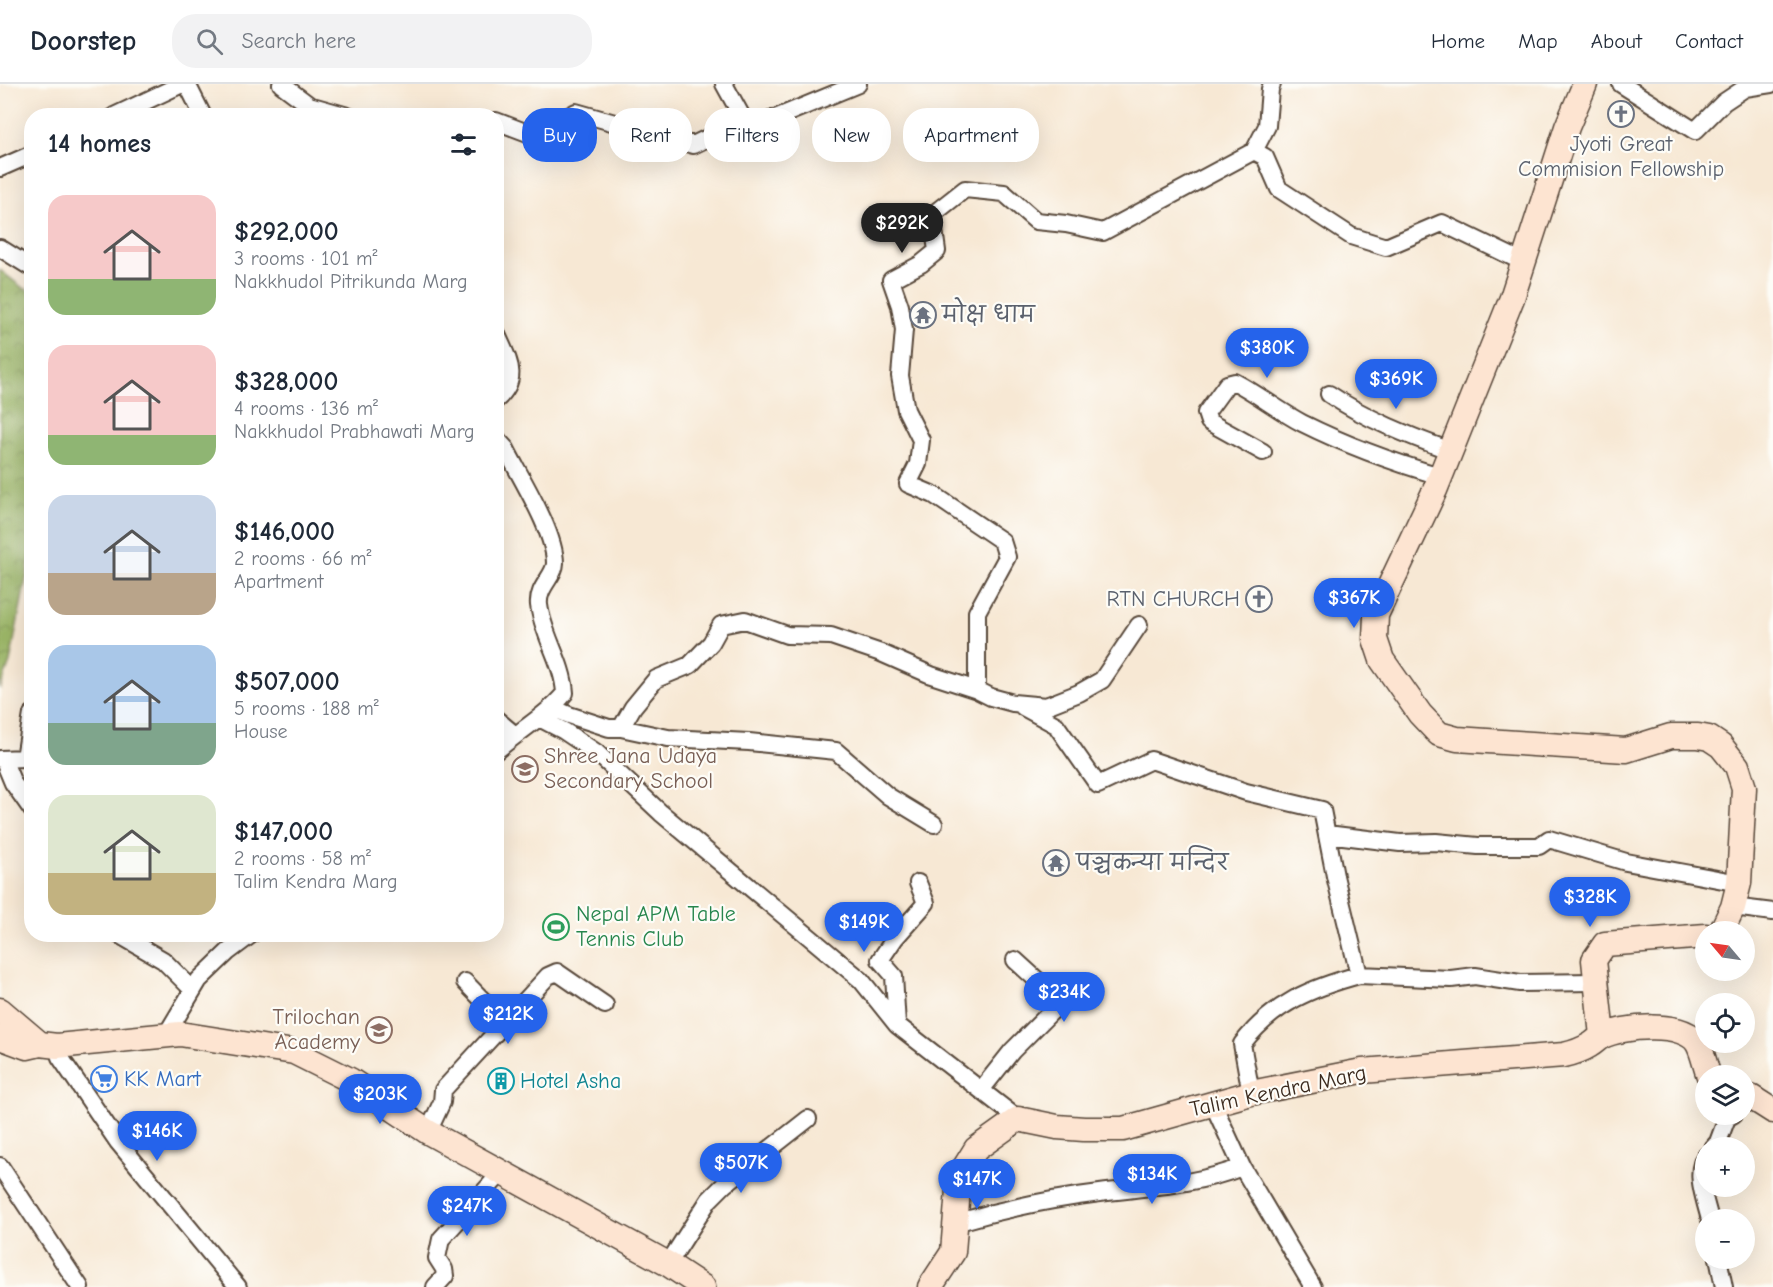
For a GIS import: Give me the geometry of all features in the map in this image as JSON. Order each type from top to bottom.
[{"type":"street","points":[[131,108],[182,84]]},
{"type":"street","points":[[187,84],[199,108]]},
{"type":"street","points":[[281,84],[309,105],[320,108]]},
{"type":"street","points":[[724,84],[737,108]]},
{"type":"street","points":[[800,108],[858,84]]},
{"type":"street","points":[[977,690],[977,612],[1007,557],[1002,541],[934,495],[908,484],[918,464],[921,440],[906,410],[900,376],[904,330],[900,306],[891,280],[921,264],[936,251],[932,215],[965,189],[1004,193],[1036,221],[1066,224],[1104,232],[1254,151],[1267,126],[1272,84]]},
{"type":"street","points":[[1585,84],[1567,127],[1512,298],[1435,490],[1376,615],[1375,639],[1382,660],[1401,689],[1439,734],[1457,739],[1626,750],[1671,736],[1698,736],[1709,738],[1721,746],[1737,766],[1744,788],[1739,883],[1733,907],[1726,921]]},
{"type":"street","points":[[1621,84],[1695,131],[1718,107],[1745,88],[1772,84]]},
{"type":"street","points":[[504,124],[533,135],[576,112],[693,145],[704,140]]},
{"type":"street","points":[[1254,151],[1265,157],[1279,189],[1351,236],[1386,247],[1442,223],[1523,262]]},
{"type":"street","points":[[0,168],[24,158]]},
{"type":"street","points":[[0,248],[24,263]]},
{"type":"street","points":[[504,351],[512,370],[507,391],[504,393]]},
{"type":"street","points":[[1263,452],[1209,423],[1206,413],[1227,384],[1235,382],[1258,394],[1300,422],[1368,452],[1440,476]]},
{"type":"street","points":[[1329,394],[1345,405],[1404,434],[1451,451]]},
{"type":"street","points":[[504,447],[552,542],[555,565],[542,587],[539,602],[544,631],[564,678],[565,693],[553,708],[504,744]]},
{"type":"street","points":[[621,728],[633,708],[656,679],[690,665],[711,643],[721,625],[745,620],[787,635],[831,636],[881,653],[931,675],[991,697],[1017,704],[1046,706],[1102,680],[1139,625]]},
{"type":"street","points":[[1017,704],[1056,725],[1098,785],[1151,760],[1246,792],[1322,810],[1359,975]]},
{"type":"street","points":[[553,708],[609,728],[621,728],[668,738],[749,742],[836,751],[888,796],[934,824]]},
{"type":"street","points":[[539,718],[597,753],[661,813],[861,980],[897,1025],[1018,1119],[976,1149],[963,1170],[958,1190],[953,1252],[930,1287]]},
{"type":"street","points":[[504,726],[515,735]]},
{"type":"street","points":[[24,758],[2,759],[13,783],[24,799]]},
{"type":"street","points":[[1328,834],[1400,843],[1437,842],[1478,846],[1539,846],[1549,838],[1626,862],[1739,883]]},
{"type":"street","points":[[897,1025],[894,976],[880,960],[895,938],[926,903],[918,883]]},
{"type":"street","points":[[1733,907],[1773,912]]},
{"type":"street","points":[[1602,1036],[1594,960],[1605,944],[1695,937]]},
{"type":"street","points":[[132,942],[163,960],[193,990]]},
{"type":"street","points":[[166,1035],[199,980],[241,942]]},
{"type":"street","points":[[981,1090],[1012,1051],[1061,1002],[1015,960]]},
{"type":"street","points":[[428,1132],[442,1102],[443,1090],[548,976],[557,972],[605,1005]]},
{"type":"street","points":[[1251,1093],[1242,1044],[1253,1030],[1293,998],[1326,984],[1359,975],[1451,979],[1475,976],[1520,983],[1595,982]]},
{"type":"street","points":[[465,982],[505,1023]]},
{"type":"street","points":[[0,1010],[48,1045],[60,1057],[118,1142],[238,1287]]},
{"type":"street","name":"Talim Kendra Marg","points":[[1018,1119],[1084,1130],[1123,1129],[1251,1093],[1362,1071],[1564,1055],[1589,1046],[1602,1036],[1651,1027],[1684,1032],[1698,1044],[1705,1065]]},
{"type":"street","points":[[0,1037],[27,1047],[166,1035],[192,1036],[294,1052],[350,1080],[428,1132],[668,1264],[692,1284]]},
{"type":"street","points":[[1755,1099],[1771,1109]]},
{"type":"street","points":[[1213,1104],[1242,1167],[1313,1287]]},
{"type":"street","points":[[1755,1109],[1771,1109]]},
{"type":"street","points":[[668,1264],[708,1200],[808,1119]]},
{"type":"street","points":[[955,1223],[1018,1206],[1099,1193],[1168,1186],[1242,1167]]},
{"type":"street","points":[[1,1168],[78,1286]]},
{"type":"street","points":[[435,1287],[445,1276],[444,1269],[437,1258],[441,1239],[502,1172]]},
{"type":"street","points":[[1720,1269],[1724,1287]]},
{"type":"green space","points":[[0,270],[24,288],[24,589],[10,662],[0,689]]},
{"type":"place","name":"Jyoti Great Commision Fellowship","points":[[1621,114]]},
{"type":"place","name":"मोक्ष धाम","points":[[923,315]]},
{"type":"place","name":"RTN CHURCH","points":[[1259,599]]},
{"type":"place","name":"Shree Jana Udaya Secondary School","points":[[525,769]]},
{"type":"place","name":"पञ्चकन्या मन्दिर","points":[[1056,863]]},
{"type":"place","name":"Nepal APM Table Tennis Club","points":[[556,927]]},
{"type":"place","name":"Trilochan Academy","points":[[379,1030]]},
{"type":"place","name":"KK Mart","points":[[104,1079]]},
{"type":"place","name":"Hotel Asha","points":[[501,1081]]}]
